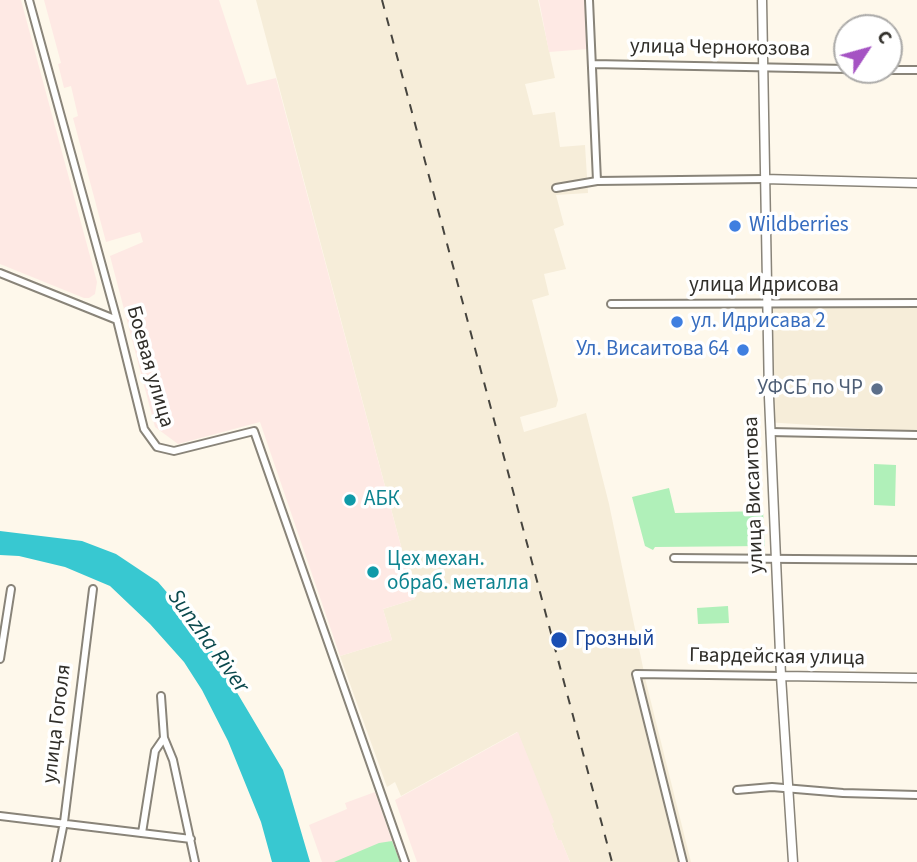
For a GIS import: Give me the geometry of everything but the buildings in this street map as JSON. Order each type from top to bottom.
[{"type":"main road","name":"улица Висаитова","points":[[762,0],[770,432],[793,862]]},
{"type":"main road","points":[[764,180],[917,183]]},
{"type":"main road","name":"Гвардейская улица","points":[[781,676],[917,678]]},
{"type":"street","name":"Боевая улица","points":[[29,0],[117,320],[144,429],[157,447],[174,451],[254,431],[405,862]]},
{"type":"street","points":[[589,0],[597,181]]},
{"type":"street","name":"улица Чернокозова","points":[[593,64],[833,69]]},
{"type":"street","points":[[556,188],[597,181],[764,180]]},
{"type":"street","points":[[0,274],[117,320]]},
{"type":"street","name":"улица Идрисова","points":[[611,304],[917,303]]},
{"type":"street","points":[[770,432],[917,435]]},
{"type":"street","points":[[674,558],[917,560]]},
{"type":"street","points":[[0,659],[10,589]]},
{"type":"street","name":"улица Гоголя","points":[[56,862],[64,822],[93,589]]},
{"type":"street","name":"Гвардейская улица","points":[[684,862],[636,674],[781,676]]},
{"type":"street","points":[[161,696],[163,738],[173,760],[195,862]]},
{"type":"street","points":[[142,833],[155,751],[163,738]]},
{"type":"street","points":[[737,790],[772,787],[917,794]]},
{"type":"street","points":[[0,816],[191,839]]},
{"type":"shaded area","points":[[0,0],[21,0],[97,282],[95,294],[89,298],[0,264]]},
{"type":"shaded area","points":[[44,0],[219,0],[247,85],[276,78],[415,599],[383,609],[392,640],[340,656],[260,422],[178,444],[155,427],[110,256],[143,242],[140,232],[106,242],[73,118],[78,116],[71,86],[64,88],[58,64],[61,63]]},
{"type":"shaded area","points":[[256,0],[538,0],[555,78],[525,84],[533,115],[555,112],[560,147],[585,145],[588,193],[556,195],[564,225],[554,229],[566,269],[544,274],[549,295],[532,300],[558,400],[556,407],[520,417],[524,432],[586,413],[609,504],[646,682],[691,862],[570,862],[561,840],[558,840],[517,732],[401,796],[395,782],[387,787],[340,656],[392,640],[383,609],[415,599]]},
{"type":"shaded area","points":[[539,0],[585,0],[588,49],[549,52]]},
{"type":"shaded area","points":[[762,302],[917,303],[917,432],[766,422]]},
{"type":"shaded area","points":[[518,732],[554,822],[552,824],[558,840],[561,840],[570,862],[417,862],[395,800]]},
{"type":"shaded area","points":[[375,792],[392,841],[334,862],[322,862],[309,825],[347,809],[345,803]]},
{"type":"green space","points":[[874,464],[896,465],[895,506],[874,505]]},
{"type":"green space","points":[[669,488],[675,513],[763,511],[765,546],[655,547],[653,550],[645,546],[632,497]]},
{"type":"green space","points":[[728,606],[729,623],[698,624],[697,608]]},
{"type":"green space","points":[[392,841],[400,862],[334,862],[379,843]]},
{"type":"water","points":[[0,531],[82,541],[116,554],[158,582],[201,632],[283,770],[310,862],[272,862],[261,822],[228,741],[202,690],[184,662],[150,624],[110,586],[65,567],[19,556],[0,555]]},
{"type":"railway","points":[[382,0],[612,862]]},
{"type":"place","name":"Wildberries","points":[[735,226]]},
{"type":"place","name":"ул. Идрисава 2","points":[[677,322]]},
{"type":"place","name":"Ул. Висаитова 64","points":[[743,350]]},
{"type":"place","name":"УФСБ по ЧР","points":[[877,389]]},
{"type":"place","name":"АБК","points":[[350,500]]},
{"type":"place","name":"Цех механ. обраб. металла","points":[[373,572]]},
{"type":"place","name":"Грозный","points":[[559,640]]},
{"type":"water label","name":"Sunzha River","points":[[207,642]]}]
